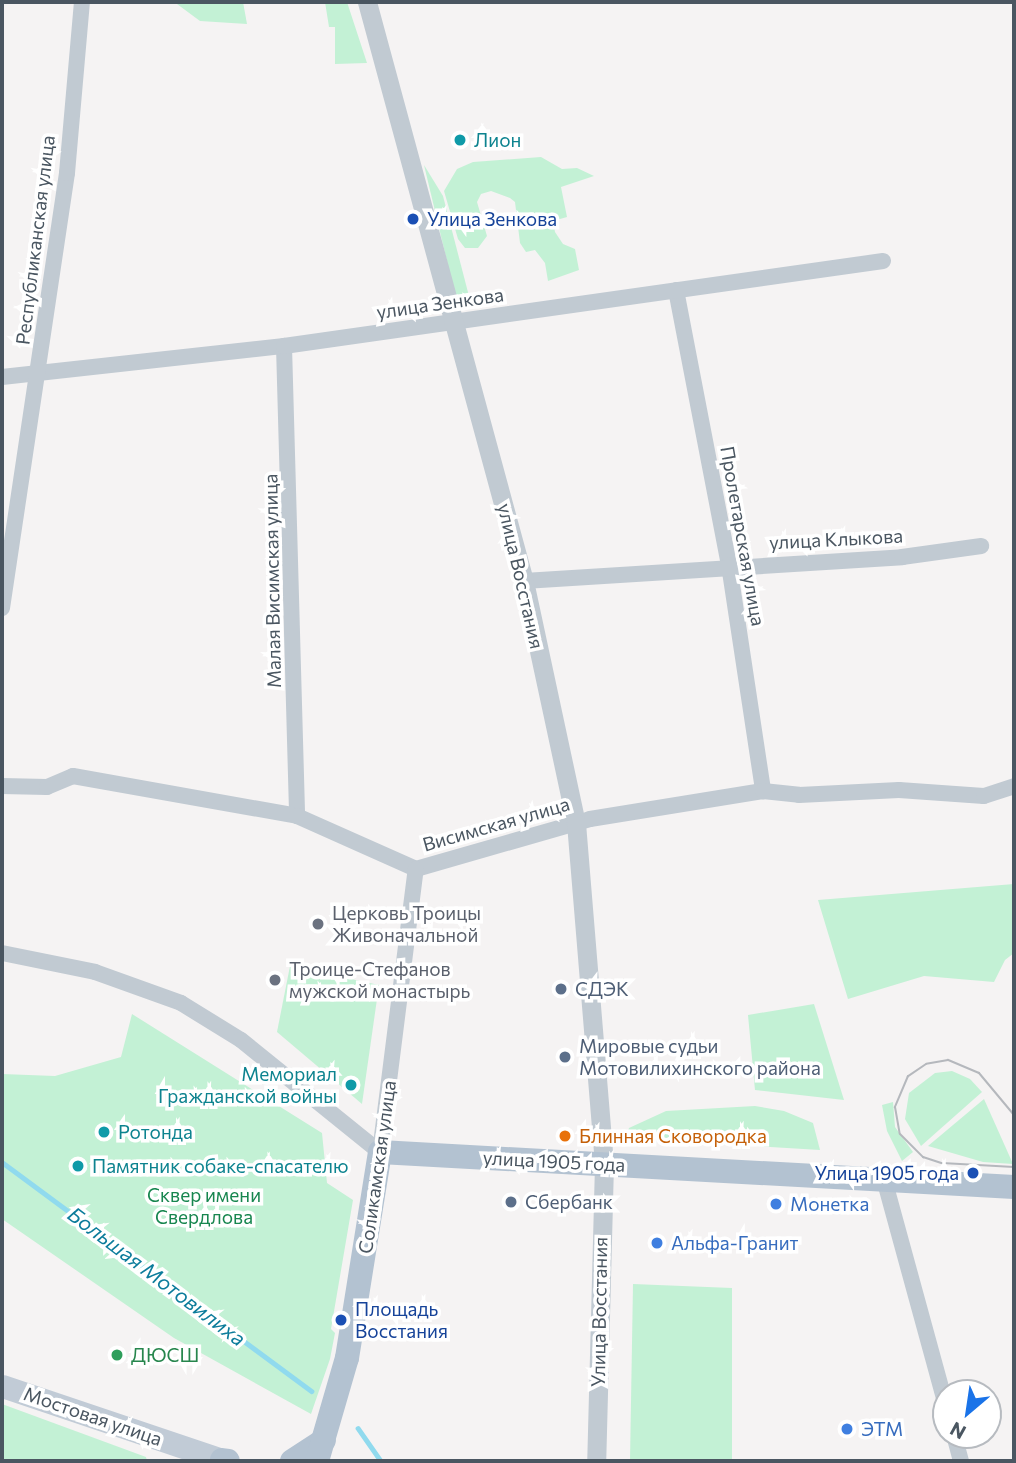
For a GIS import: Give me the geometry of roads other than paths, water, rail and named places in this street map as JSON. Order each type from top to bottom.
[{"type":"main road","name":"улица 1905 года","points":[[380,1152],[1014,1187]]},
{"type":"main road","name":"Соликамская улица","points":[[323,1454],[347,1358],[380,1152]]},
{"type":"main road","name":"Мостовая улица","points":[[2,1385],[225,1461]]},
{"type":"main road","points":[[292,1461],[323,1454]]},
{"type":"street","name":"Республиканская улица","points":[[2,608],[40,371],[67,173],[82,2]]},
{"type":"street","name":"улица Восстания","points":[[368,2],[524,582],[576,823],[604,1164]]},
{"type":"street","name":"улица Зенкова","points":[[2,377],[284,346],[883,261]]},
{"type":"street","name":"Пролетарская улица","points":[[676,290],[729,565],[763,790]]},
{"type":"street","name":"Малая Висимская улица","points":[[284,346],[297,816]]},
{"type":"street","name":"улица Клыкова","points":[[524,582],[729,565],[902,557],[981,546]]},
{"type":"street","name":"Висимская улица","points":[[2,786],[47,787],[73,776],[297,816],[416,869],[576,823],[763,790],[799,795],[899,790],[984,796],[1014,786]]},
{"type":"street","name":"Соликамская улица","points":[[380,1152],[416,869]]},
{"type":"street","points":[[2,953],[147,988],[241,1040],[380,1152]]},
{"type":"street","name":"Улица Восстания","points":[[596,1461],[604,1164]]},
{"type":"street","points":[[884,1180],[939,1379]]},
{"type":"waterway","name":"Большая Мотовилиха","points":[[2,1162],[311,1391]]},
{"type":"waterway","name":"Большая Мотовилиха","points":[[358,1428],[381,1461]]},
{"type":"tram line","points":[[1014,1115],[979,1073],[948,1060],[926,1064],[908,1076],[895,1107],[900,1134],[923,1157],[942,1163],[1014,1167]]},
{"type":"place","name":"Лион","points":[[460,140]]},
{"type":"place","name":"Улица Зенкова","points":[[413,219]]},
{"type":"place","name":"Церковь Троицы Живоначальной","points":[[318,924]]},
{"type":"place","name":"Троице-Стефанов мужской монастырь","points":[[275,980]]},
{"type":"place","name":"СДЭК","points":[[561,989]]},
{"type":"place","name":"Мировые судьи Мотовилихинского района","points":[[565,1057]]},
{"type":"place","name":"Мемориал Гражданской войны","points":[[351,1085]]},
{"type":"place","name":"Ротонда","points":[[104,1132]]},
{"type":"place","name":"Блинная Сковородка","points":[[565,1136]]},
{"type":"place","name":"Памятник собаке-спасателю","points":[[78,1166]]},
{"type":"place","name":"Улица 1905 года","points":[[973,1173]]},
{"type":"place","name":"Сбербанк","points":[[511,1202]]},
{"type":"place","name":"Монетка","points":[[776,1204]]},
{"type":"place","name":"Альфа-Гранит","points":[[657,1243]]},
{"type":"place","name":"Площадь Восстания","points":[[341,1320]]},
{"type":"place","name":"ДЮСШ","points":[[117,1355]]},
{"type":"place","name":"ЭТМ","points":[[847,1429]]},
{"type":"park label","name":"Сквер имени Свердлова","points":[[204,1206]]}]
